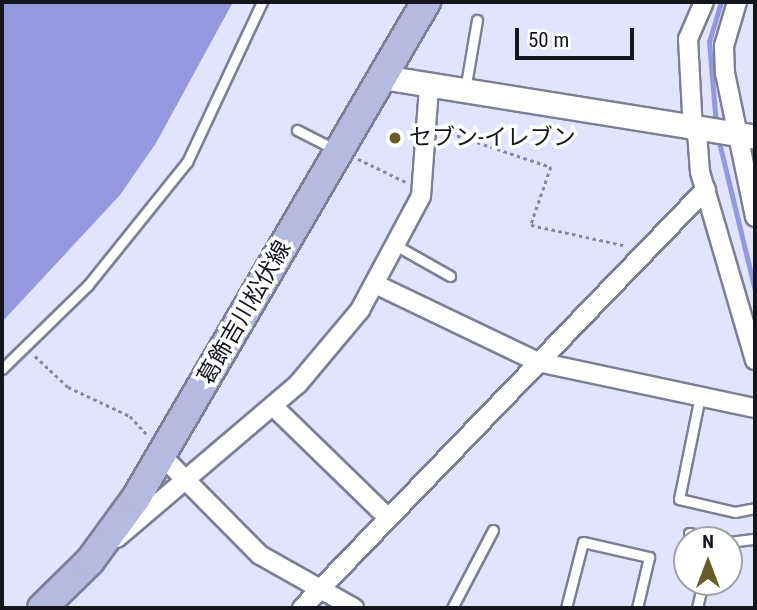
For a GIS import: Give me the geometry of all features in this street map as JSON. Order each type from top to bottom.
[{"type":"main road","name":"葛飾吉川松伏線","points":[[42,608],[90,561],[163,454],[426,2]]},
{"type":"street","points":[[704,2],[693,10],[687,54],[695,132],[706,189],[755,360]]},
{"type":"street","points":[[737,2],[724,46],[745,137],[755,217]]},
{"type":"street","points":[[382,77],[695,132],[745,137]]},
{"type":"street","points":[[90,561],[298,384],[375,284],[397,246],[423,190],[429,87]]},
{"type":"street","points":[[302,608],[706,189]]},
{"type":"street","points":[[375,284],[538,362],[755,408]]},
{"type":"street","points":[[273,405],[388,519]]},
{"type":"street","points":[[163,454],[260,555],[354,608]]},
{"type":"lane","points":[[2,369],[88,285],[187,162],[262,2]]},
{"type":"lane","points":[[464,93],[477,20]]},
{"type":"lane","points":[[297,130],[339,151]]},
{"type":"lane","points":[[397,246],[450,276]]},
{"type":"lane","points":[[700,396],[679,499],[735,512],[755,508]]},
{"type":"lane","points":[[452,608],[493,530]]},
{"type":"lane","points":[[566,608],[583,541],[649,557],[637,608]]},
{"type":"path","points":[[427,126],[551,167],[531,225],[643,254]]},
{"type":"path","points":[[339,151],[423,190]]},
{"type":"path","points":[[25,346],[68,387],[130,416],[163,454]]},
{"type":"water","points":[[2,2],[233,2],[156,143],[120,195],[2,322]]},
{"type":"waterway","points":[[716,125],[709,42],[721,2]]},
{"type":"waterway","points":[[719,140],[755,289]]},
{"type":"place","name":"セブン-イレブン","points":[[395,138]]}]
